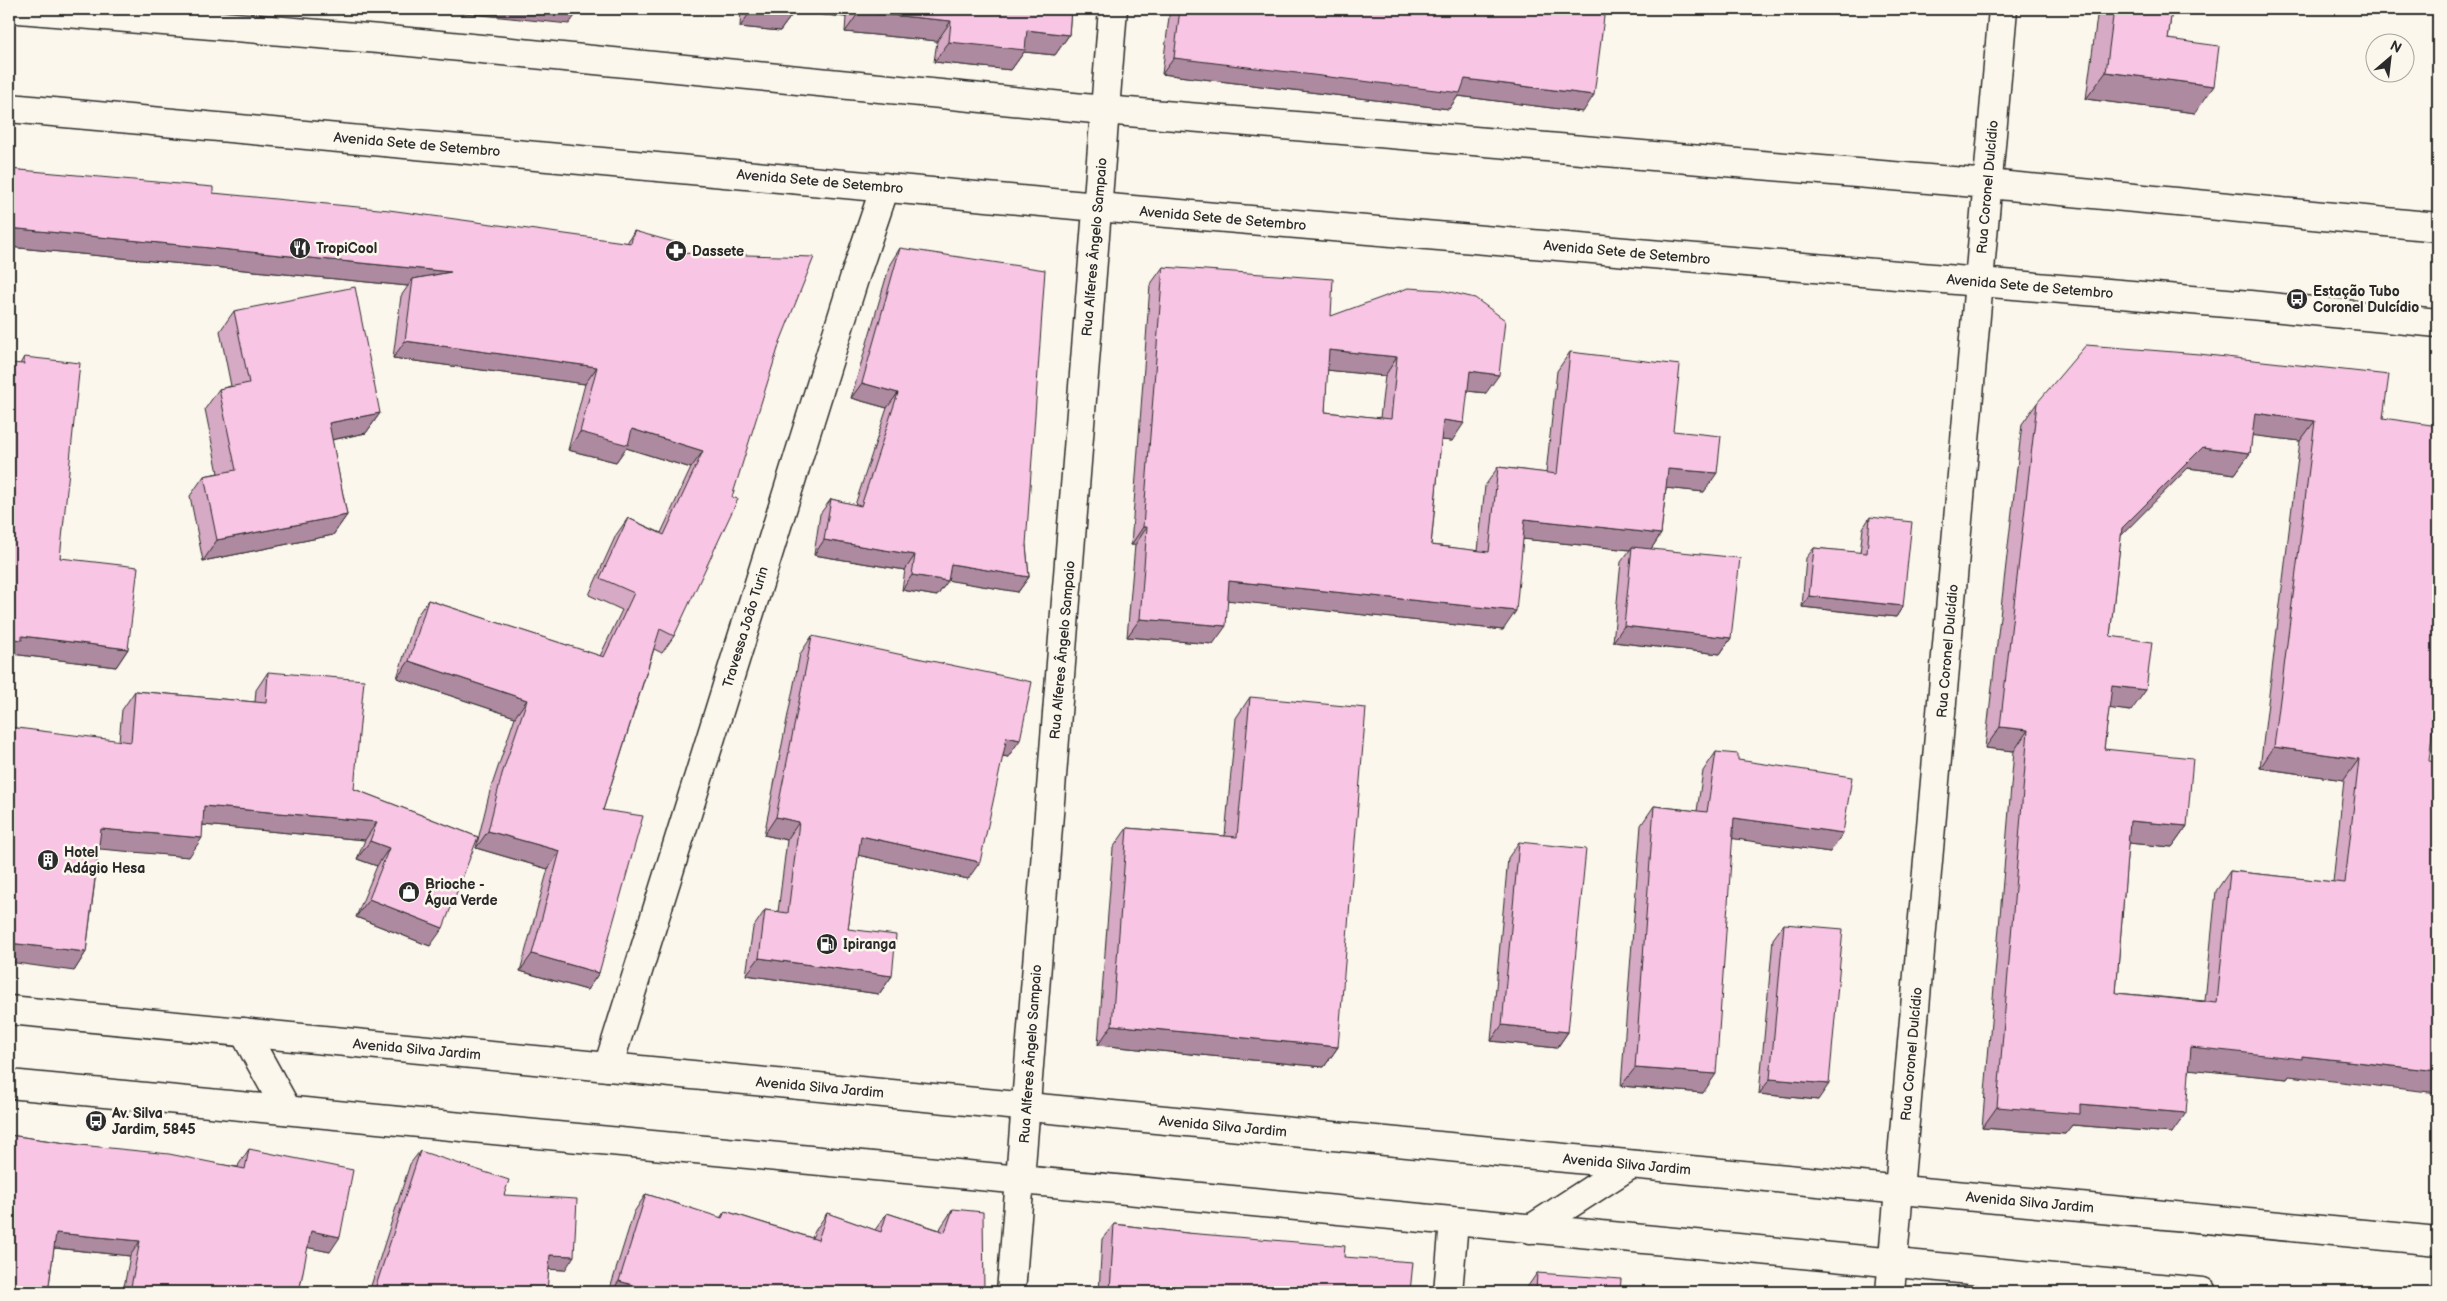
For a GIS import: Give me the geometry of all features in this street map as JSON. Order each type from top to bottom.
[{"type":"main road","points":[[19,9],[389,40],[1104,110],[1988,184],[2438,227]]},
{"type":"main road","name":"Rua Alferes Ângelo Sampaio","points":[[1011,1292],[1112,9]]},
{"type":"main road","name":"Rua Coronel Dulcídio","points":[[1890,1292],[2003,9]]},
{"type":"main road","name":"Avenida Sete de Setembro","points":[[9,108],[1096,207],[2438,323]]},
{"type":"main road","name":"Travessa João Turin","points":[[608,1067],[854,279],[885,187]]},
{"type":"main road","name":"Avenida Silva Jardim","points":[[9,1010],[2438,1241]]},
{"type":"main road","points":[[244,1032],[287,1110]]},
{"type":"main road","points":[[9,1084],[2202,1292]]},
{"type":"main road","points":[[1531,1229],[1630,1165]]},
{"type":"main road","points":[[1448,1292],[1454,1222]]},
{"type":"building","points":[[772,9],[794,9],[794,11]]},
{"type":"building","points":[[859,9],[1071,9],[1069,35],[1027,30],[1025,50],[949,42],[951,21],[859,12]]},
{"type":"building","points":[[1180,9],[1605,9],[1594,95],[1465,79],[1460,93],[1174,58]]},
{"type":"building","points":[[2114,9],[2172,9],[2168,39],[2219,46],[2214,86],[2106,72]]},
{"type":"building","points":[[9,169],[213,187],[213,193],[389,210],[631,243],[634,231],[681,244],[679,253],[814,257],[780,342],[732,497],[738,499],[674,636],[660,629],[603,810],[643,816],[599,973],[532,954],[560,851],[488,831],[502,774],[527,700],[409,661],[428,600],[604,657],[634,593],[600,578],[628,518],[664,535],[703,451],[632,429],[628,445],[580,432],[597,367],[405,341],[413,279],[451,272],[9,228]]},
{"type":"building","points":[[900,248],[1045,270],[1026,545],[1029,577],[951,564],[948,581],[912,575],[915,555],[824,540],[831,499],[861,506],[898,393],[862,383]]},
{"type":"building","points":[[1163,267],[1333,279],[1331,316],[1408,288],[1441,290],[1475,298],[1505,320],[1499,375],[1470,371],[1464,423],[1443,420],[1431,545],[1489,552],[1498,467],[1557,474],[1570,352],[1680,365],[1673,431],[1721,436],[1717,473],[1668,469],[1661,534],[1525,519],[1516,611],[1229,581],[1226,626],[1140,619],[1147,527],[1143,527]],"holes":[[[1329,350],[1397,357],[1391,419],[1325,412]]]},
{"type":"building","points":[[355,287],[380,413],[329,423],[347,515],[217,540],[204,476],[236,470],[219,389],[249,383],[234,311]]},
{"type":"building","points":[[2086,345],[2199,354],[2389,375],[2383,418],[2438,426],[2438,680],[2429,761],[2438,762],[2438,1071],[2302,1056],[2302,1059],[2191,1047],[2186,1113],[2080,1104],[2080,1114],[1997,1107],[2028,730],[2000,727],[2037,403]],"holes":[[[2255,413],[2315,421],[2274,747],[2359,759],[2345,883],[2230,871],[2217,1003],[2116,993],[2130,821],[2187,826],[2193,758],[2104,749],[2112,686],[2146,690],[2152,642],[2110,636],[2122,528],[2203,447],[2250,453]]]},
{"type":"building","points":[[24,357],[80,363],[60,558],[138,567],[128,649],[22,636],[22,640],[9,638],[9,363],[24,364]]},
{"type":"building","points":[[1870,517],[1912,522],[1903,606],[1809,596],[1814,548],[1867,553]]},
{"type":"building","points":[[1632,547],[1740,558],[1731,638],[1624,626]]},
{"type":"building","points":[[812,636],[1032,682],[1020,740],[1007,737],[980,862],[861,836],[848,929],[896,935],[892,976],[759,958],[765,910],[788,913],[799,822],[776,817]]},
{"type":"building","points":[[268,672],[364,680],[354,789],[478,837],[443,928],[369,899],[389,848],[370,841],[377,822],[204,806],[202,838],[101,829],[86,952],[9,943],[9,727],[131,742],[135,691],[266,703]]},
{"type":"building","points":[[1250,697],[1366,708],[1338,1047],[1112,1025],[1127,828],[1237,837]]},
{"type":"building","points":[[1716,752],[1738,754],[1738,760],[1852,777],[1843,833],[1734,818],[1716,1074],[1635,1068],[1654,806],[1707,812]]},
{"type":"building","points":[[1519,842],[1586,849],[1568,1032],[1502,1025]]},
{"type":"building","points":[[1784,924],[1843,929],[1829,1084],[1770,1079]]},
{"type":"building","points":[[9,1135],[80,1145],[169,1154],[245,1169],[249,1149],[353,1170],[340,1237],[311,1231],[300,1287],[326,1292],[130,1292],[140,1241],[56,1233],[48,1292],[10,1292],[12,1275],[9,1275]]},
{"type":"building","points":[[420,1151],[509,1180],[504,1195],[577,1199],[574,1256],[550,1255],[547,1292],[374,1292]]},
{"type":"building","points":[[646,1194],[722,1218],[725,1211],[818,1240],[827,1213],[881,1232],[887,1213],[945,1232],[953,1209],[983,1212],[984,1292],[656,1292],[619,1281]]},
{"type":"building","points":[[1114,1224],[1187,1233],[1345,1246],[1344,1257],[1413,1262],[1410,1292],[1110,1292]]},
{"type":"building","points":[[1537,1273],[1621,1279],[1620,1292],[1536,1292]]},
{"type":"place","name":"TropiCool","points":[[300,248]]},
{"type":"place","name":"Dassete","points":[[676,251]]},
{"type":"place","name":"Estação Tubo Coronel Dulcídio","points":[[2297,299]]},
{"type":"place","name":"Hotel Adágio Hesa","points":[[48,860]]},
{"type":"place","name":"Brioche - Água Verde","points":[[409,892]]},
{"type":"place","name":"Ipiranga","points":[[827,944]]},
{"type":"place","name":"Av. Silva Jardim, 5845","points":[[96,1121]]}]
